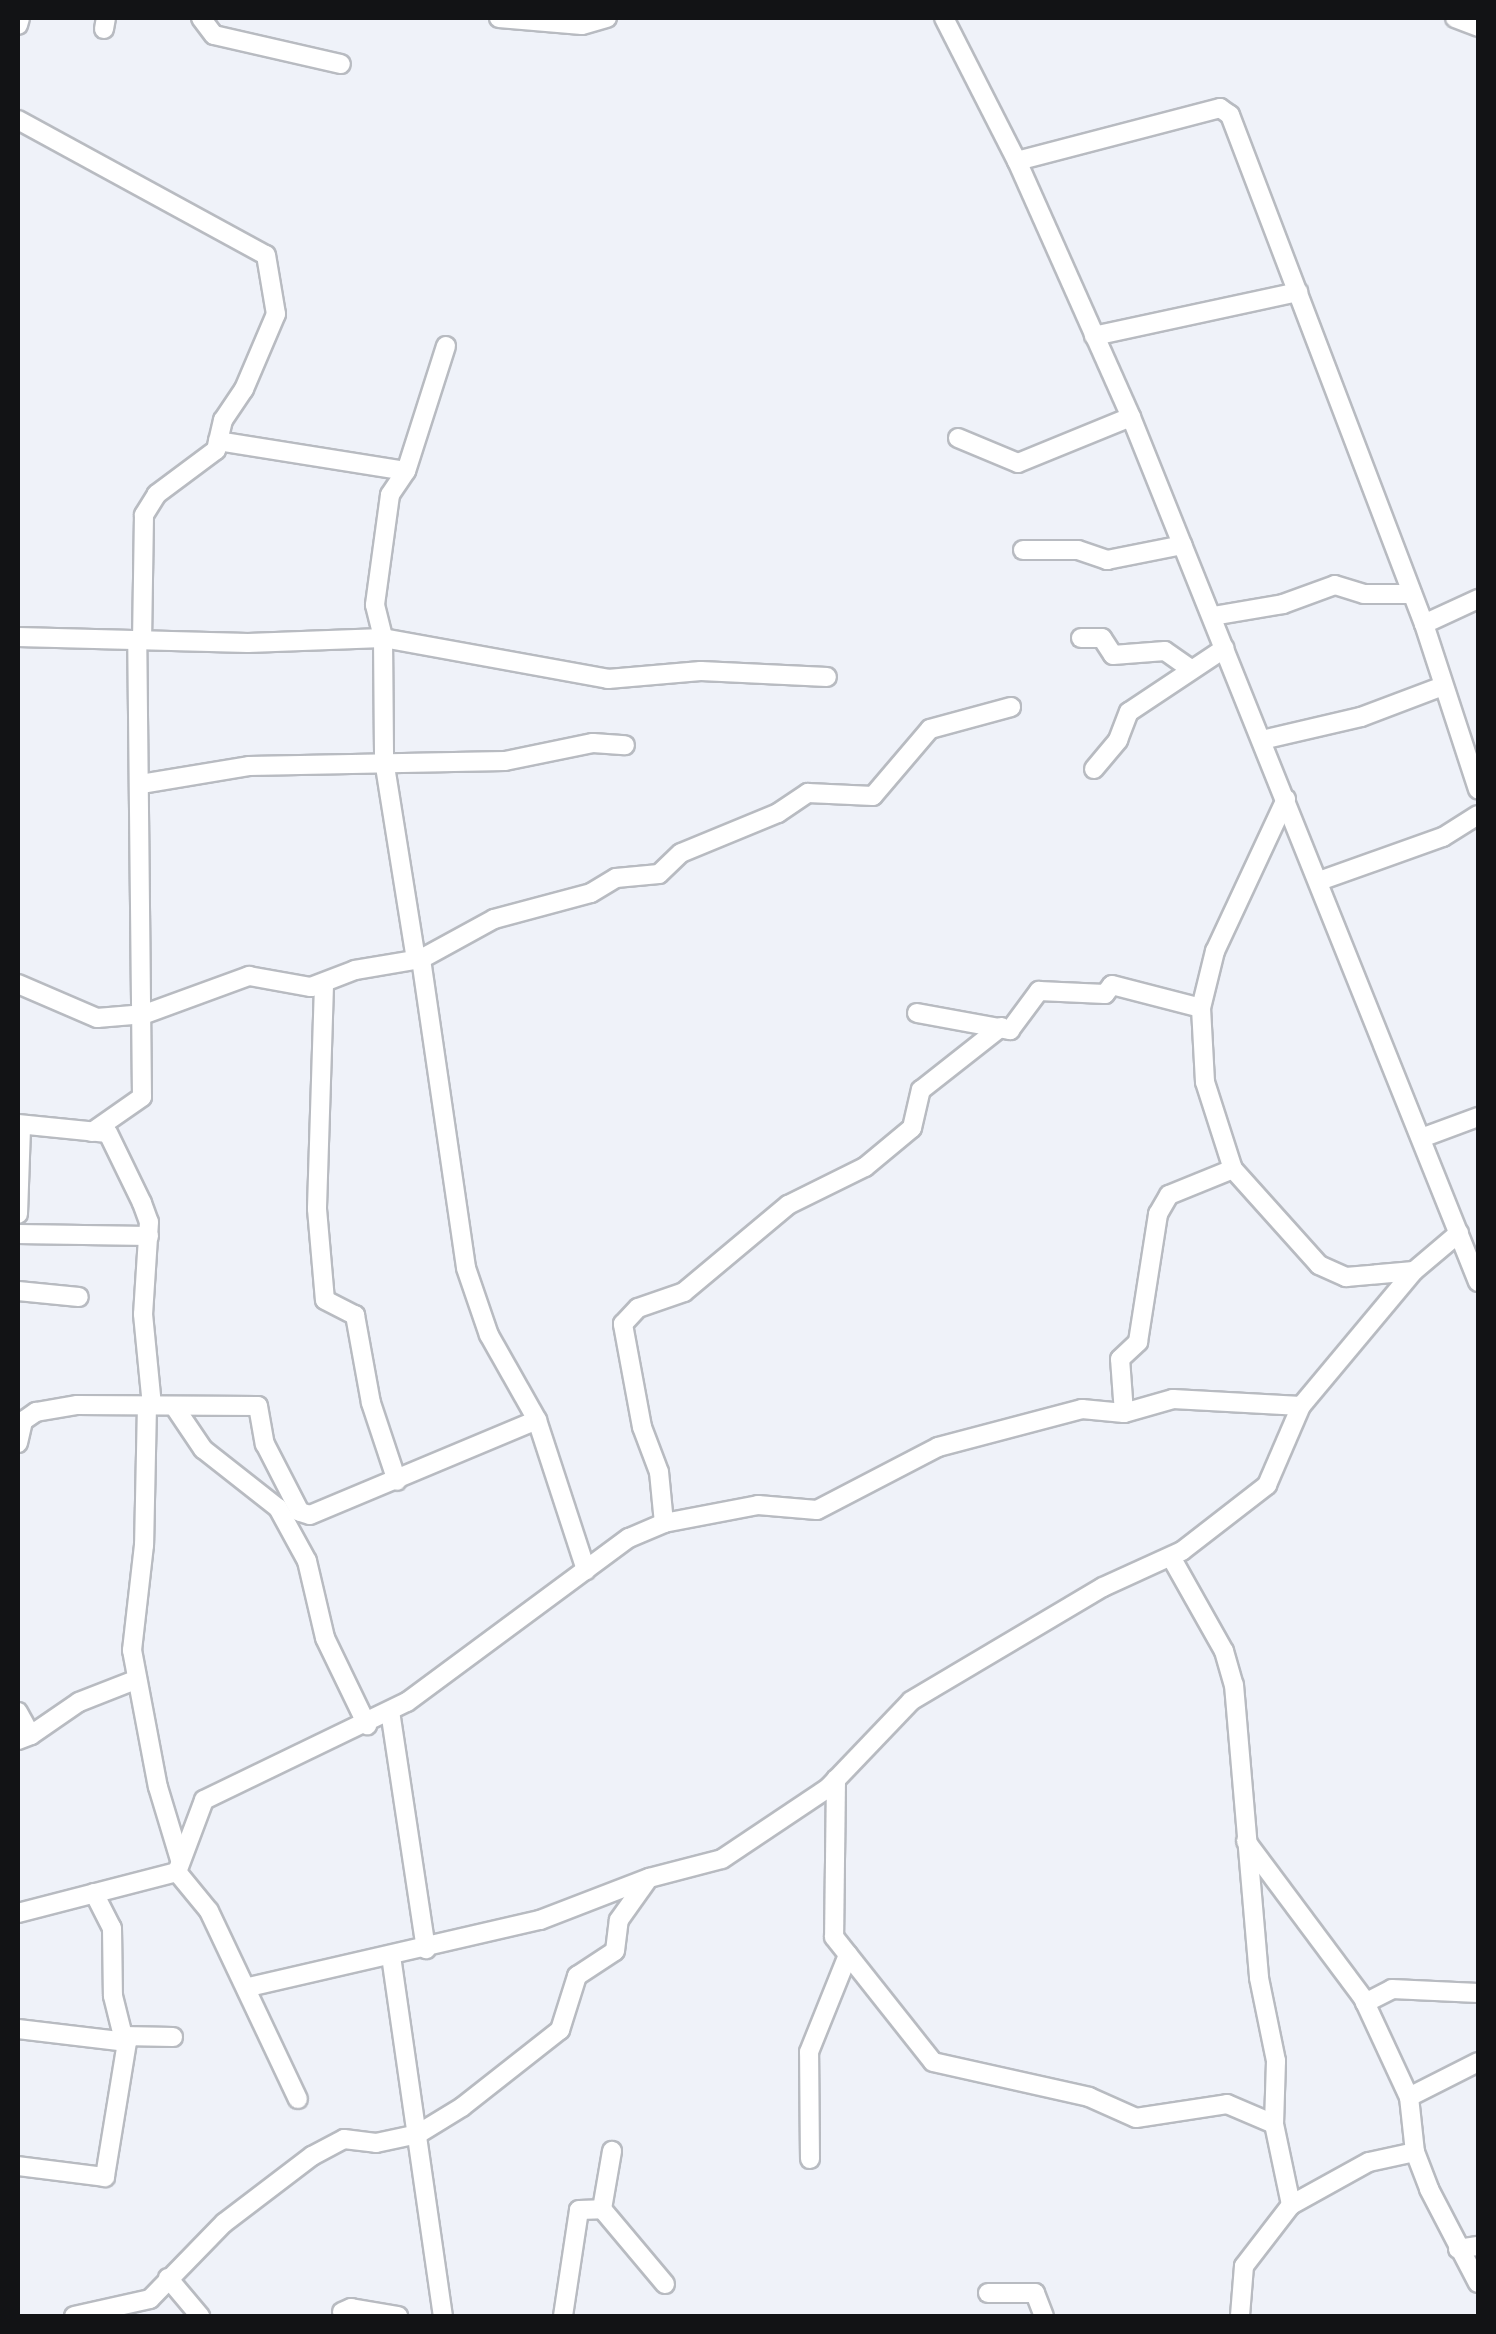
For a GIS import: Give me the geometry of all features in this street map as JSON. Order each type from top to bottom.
[{"type":"street","points":[[201,18],[214,35],[341,64]]},
{"type":"street","points":[[499,18],[582,26],[606,18]]},
{"type":"street","points":[[944,18],[1017,161],[1131,417],[1322,880],[1478,1282]]},
{"type":"street","points":[[1456,18],[1478,27]]},
{"type":"street","points":[[1017,161],[1226,110],[1424,624],[1478,789]]},
{"type":"street","points":[[18,120],[266,255],[276,314],[272,330],[222,420],[212,455],[157,494],[144,515],[140,640],[145,1014],[142,1097],[92,1132]]},
{"type":"street","points":[[1094,336],[1298,292]]},
{"type":"street","points":[[446,346],[406,470],[390,496],[380,545],[375,604],[383,638],[384,760],[466,1268],[489,1335],[538,1420],[586,1570]]},
{"type":"street","points":[[958,438],[1018,463],[1131,417]]},
{"type":"street","points":[[218,441],[406,470]]},
{"type":"street","points":[[1023,550],[1078,550],[1107,560],[1183,545]]},
{"type":"street","points":[[1213,616],[1282,604],[1335,584],[1364,594],[1412,594]]},
{"type":"street","points":[[1424,624],[1478,599]]},
{"type":"street","points":[[18,636],[140,640],[383,638],[608,680],[701,671],[827,677]]},
{"type":"street","points":[[1080,638],[1102,638],[1113,655],[1164,651],[1188,667]]},
{"type":"street","points":[[1094,770],[1118,740],[1129,712],[1188,667],[1225,648]]},
{"type":"street","points":[[1262,740],[1361,717],[1443,686]]},
{"type":"street","points":[[18,984],[81,1016],[145,1014],[249,976],[324,986],[355,970],[419,959],[494,919],[591,893],[616,878],[659,874],[681,853],[778,814],[808,794],[873,796],[930,730],[1012,707]]},
{"type":"street","points":[[141,784],[249,766],[384,760],[505,761],[592,744],[625,745]]},
{"type":"street","points":[[1286,799],[1214,951],[1201,1008],[1204,1082],[1233,1168],[1319,1266],[1346,1277],[1414,1271]]},
{"type":"street","points":[[1322,880],[1443,837],[1478,816]]},
{"type":"street","points":[[324,986],[317,1210],[325,1300],[356,1314],[372,1403],[397,1482]]},
{"type":"street","points":[[916,1013],[1015,1029],[1045,990],[1105,994],[1118,986],[1201,1008]]},
{"type":"street","points":[[664,1523],[622,1324],[638,1308],[684,1292],[788,1205],[865,1167],[912,1128],[921,1090],[1001,1027]]},
{"type":"street","points":[[1424,1137],[1478,1117]]},
{"type":"street","points":[[18,1214],[19,1126],[92,1132],[110,1138],[120,1170],[142,1203],[149,1236],[143,1314],[150,1406],[135,1680],[178,1866],[209,1911],[249,1986],[298,2099]]},
{"type":"street","points":[[1124,1413],[1120,1359],[1138,1342],[1158,1214],[1168,1195],[1233,1168]]},
{"type":"street","points":[[249,1986],[426,1948],[598,1903],[649,1878],[722,1860],[836,1780],[911,1701],[1103,1586],[1170,1558],[1266,1485],[1300,1406],[1414,1271],[1460,1233]]},
{"type":"street","points":[[18,1234],[149,1236]]},
{"type":"street","points":[[18,1291],[80,1298]]},
{"type":"street","points":[[178,1866],[204,1800],[390,1712],[629,1538],[664,1523],[758,1505],[817,1510],[897,1463],[992,1429],[1082,1409],[1124,1413],[1173,1399],[1300,1406]]},
{"type":"street","points":[[18,1443],[23,1421],[36,1412],[150,1406],[261,1407],[265,1444],[304,1514],[397,1482],[538,1420]]},
{"type":"street","points":[[174,1406],[203,1449],[278,1508],[306,1562],[325,1638],[367,1725]]},
{"type":"street","points":[[1170,1558],[1224,1651],[1234,1685],[1243,1744],[1245,1841],[1259,1978],[1276,2060],[1274,2124],[1291,2205]]},
{"type":"street","points":[[18,1712],[24,1738],[79,1702],[135,1680]]},
{"type":"street","points":[[390,1712],[426,1948]]},
{"type":"street","points":[[836,1780],[834,1937],[933,2062],[1089,2098],[1136,2118],[1227,2104],[1274,2124]]},
{"type":"street","points":[[1245,1841],[1326,1940],[1366,2003],[1408,2097],[1415,2152],[1458,2249],[1478,2282]]},
{"type":"street","points":[[18,1913],[178,1866]]},
{"type":"street","points":[[74,2316],[150,2299],[224,2223],[312,2156],[344,2140],[376,2143],[418,2134],[560,2030],[577,1976],[614,1951],[619,1920],[649,1878]]},
{"type":"street","points":[[94,1893],[112,1928],[113,1996],[123,2036],[173,2038]]},
{"type":"street","points":[[810,2159],[809,2052],[848,1954]]},
{"type":"street","points":[[391,1956],[443,2316]]},
{"type":"street","points":[[1366,2003],[1392,1989],[1478,1993]]},
{"type":"street","points":[[18,2028],[127,2042],[105,2177],[18,2166]]},
{"type":"street","points":[[1408,2097],[1478,2062]]},
{"type":"street","points":[[612,2151],[602,2209],[664,2284]]},
{"type":"street","points":[[1240,2316],[1244,2266],[1291,2205],[1370,2162],[1415,2152]]},
{"type":"street","points":[[563,2316],[579,2210],[602,2209]]},
{"type":"street","points":[[1458,2249],[1478,2246]]},
{"type":"street","points":[[168,2278],[200,2316]]},
{"type":"street","points":[[988,2293],[1035,2292],[1044,2316]]},
{"type":"street","points":[[342,2312],[398,2316]]}]
